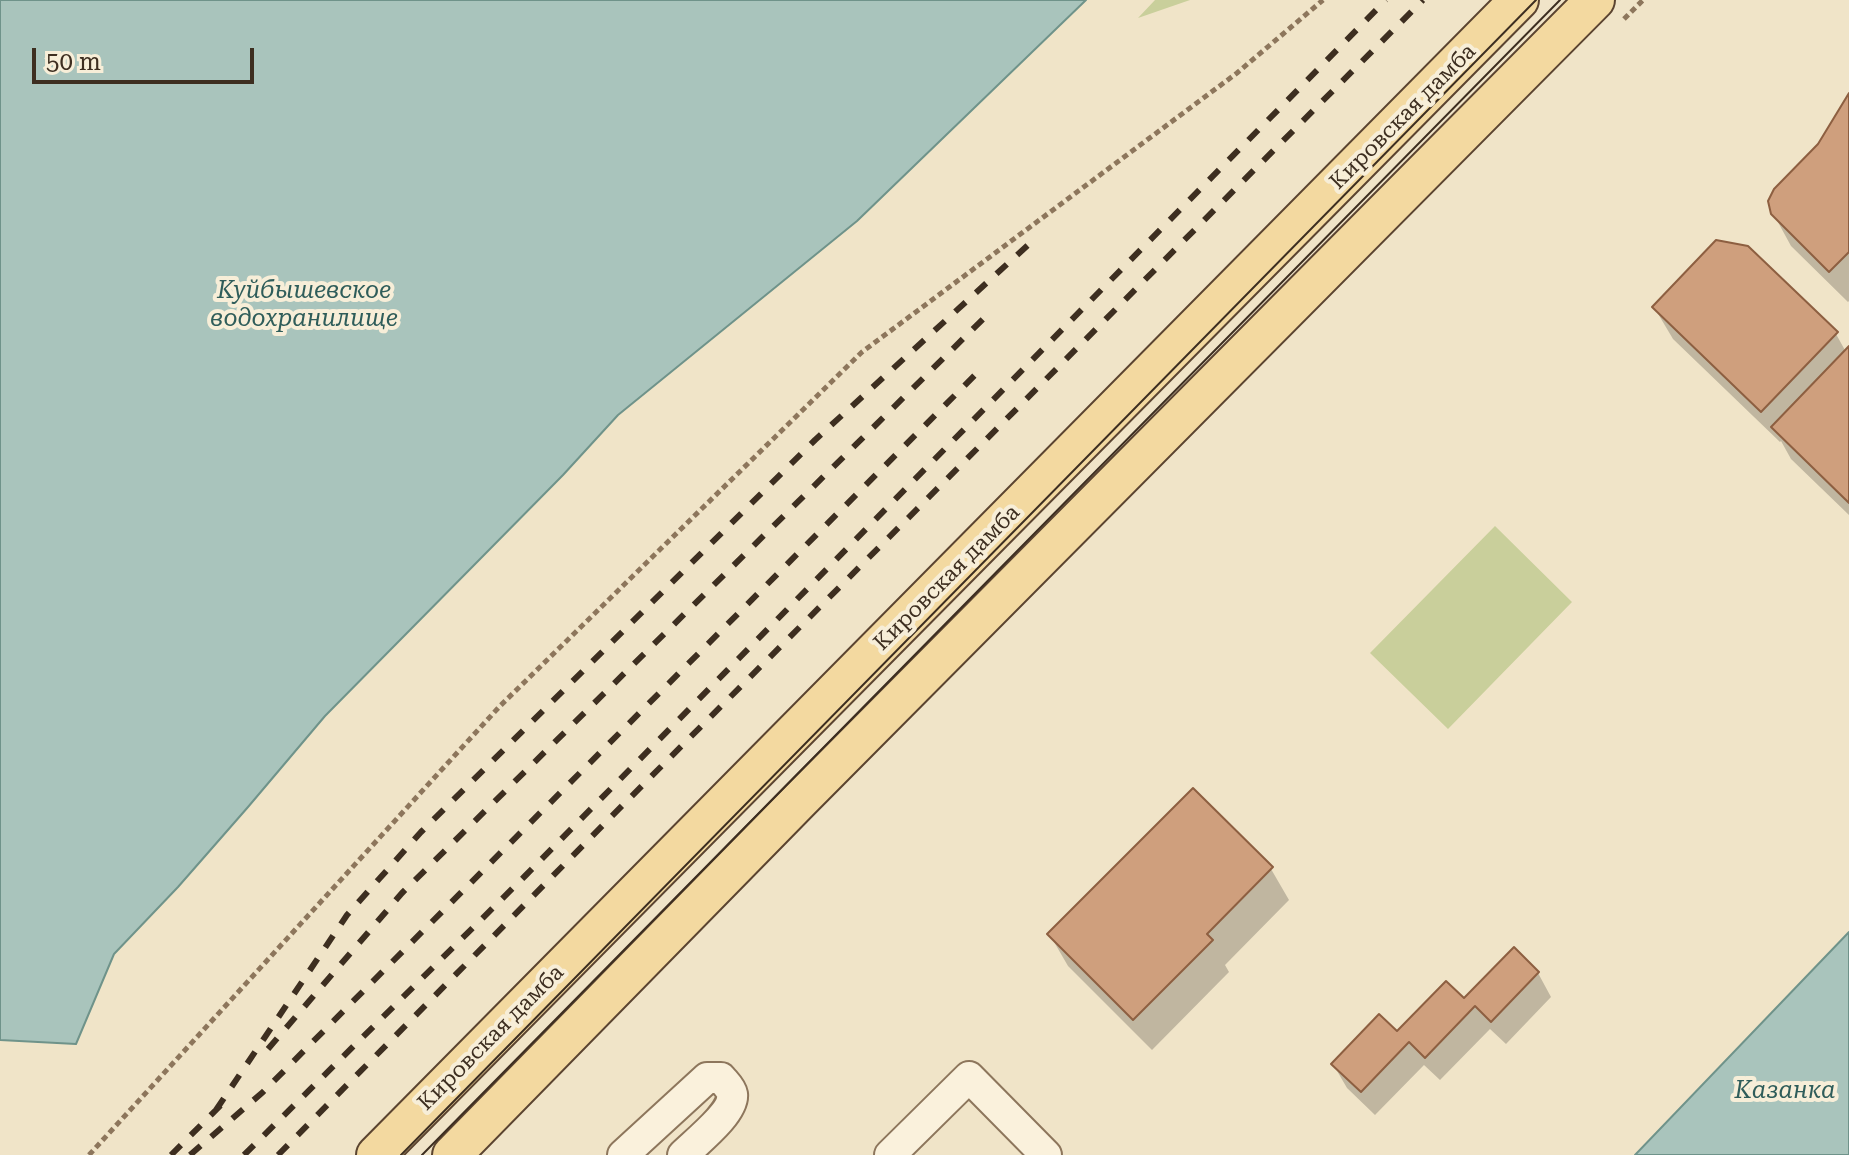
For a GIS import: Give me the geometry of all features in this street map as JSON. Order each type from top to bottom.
[{"type":"main road","name":"Кировская дамба","points":[[376,1155],[1519,0]]},
{"type":"main road","points":[[452,1155],[1595,0]]},
{"type":"lane","points":[[890,1155],[969,1077],[1046,1155]]},
{"type":"lane","points":[[623,1155],[707,1078],[721,1078],[733,1096],[729,1107],[683,1155]]},
{"type":"path","points":[[89,1155],[500,706],[862,352],[1237,73],[1323,0]]},
{"type":"green space","points":[[1155,0],[1190,0],[1138,18]]},
{"type":"green space","points":[[1495,526],[1572,602],[1448,729],[1370,653]]},
{"type":"water","name":"Куйбышевское водохранилище","points":[[0,0],[1086,0],[857,221],[618,415],[563,475],[325,716],[178,887],[114,954],[76,1044],[0,1040]]},
{"type":"water","name":"Казанка","points":[[1849,932],[1849,1155],[1635,1155]]},
{"type":"building","points":[[1849,93],[1849,252],[1829,272],[1771,214],[1768,201],[1774,189],[1818,144]]},
{"type":"building","points":[[1716,240],[1748,246],[1838,332],[1761,412],[1652,307]]},
{"type":"building","points":[[1849,346],[1849,503],[1771,427]]},
{"type":"building","points":[[1193,788],[1273,867],[1207,934],[1213,940],[1133,1020],[1047,934]]},
{"type":"building","points":[[1514,947],[1539,972],[1491,1022],[1475,1006],[1425,1058],[1409,1042],[1361,1092],[1331,1064],[1379,1014],[1397,1031],[1446,981],[1464,998]]},
{"type":"tram line","points":[[401,1155],[1536,0]]},
{"type":"tram line","points":[[422,1155],[1560,0]]},
{"type":"railway","points":[[244,1155],[525,876],[1386,0]]},
{"type":"railway","points":[[278,1155],[1423,0]]},
{"type":"railway","points":[[216,1110],[347,915],[421,832],[815,440],[1028,245]]},
{"type":"railway","points":[[268,1049],[402,893],[983,319]]},
{"type":"railway","points":[[190,1155],[263,1092],[975,375]]},
{"type":"railway","points":[[171,1155],[222,1104]]}]
